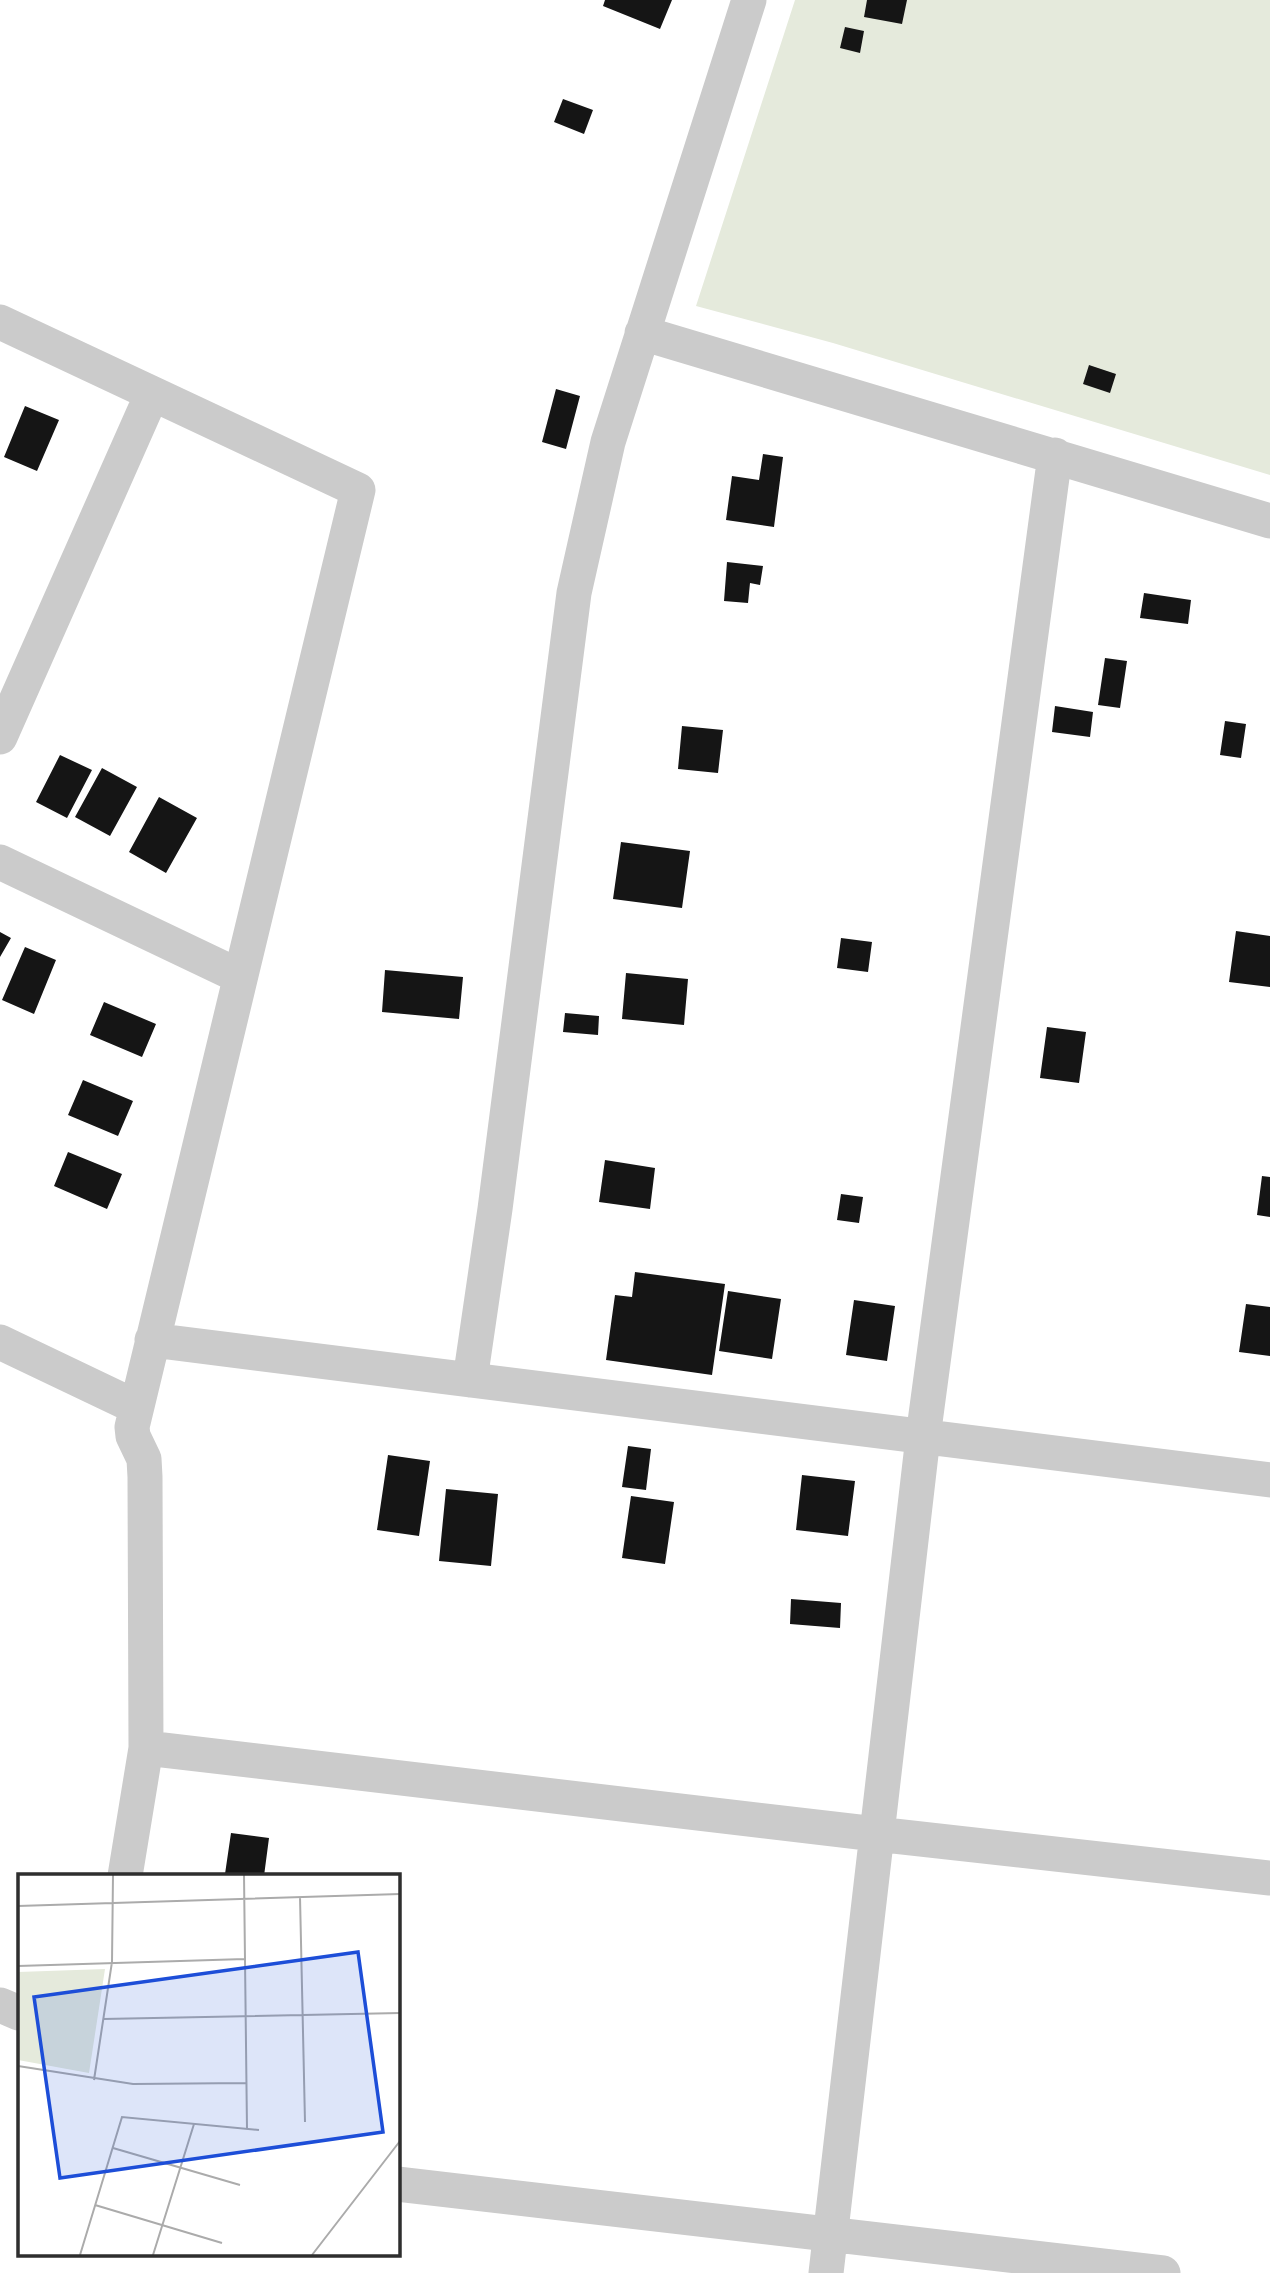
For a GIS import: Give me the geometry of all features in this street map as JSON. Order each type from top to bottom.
[{"type":"street","points":[[470,1380],[495,1209],[574,593],[608,442],[750,0]]},
{"type":"street","points":[[0,322],[358,490],[132,1427],[133,1436],[144,1459],[145,1477],[146,1748],[125,1874]]},
{"type":"street","points":[[642,332],[1270,521]]},
{"type":"street","points":[[0,737],[152,394]]},
{"type":"street","points":[[826,2273],[923,1437],[1055,455]]},
{"type":"street","points":[[0,862],[239,976]]},
{"type":"street","points":[[152,1340],[1270,1480]]},
{"type":"street","points":[[0,1342],[135,1412]]},
{"type":"street","points":[[146,1748],[1270,1878]]},
{"type":"street","points":[[0,2005],[18,2013]]},
{"type":"street","points":[[399,2183],[1163,2273]]},
{"type":"shaded area","points":[[795,0],[1270,0],[1270,475],[833,343],[696,306]]},
{"type":"building","points":[[605,0],[672,0],[660,29],[603,6]]},
{"type":"building","points":[[867,0],[907,0],[902,24],[864,17]]},
{"type":"building","points":[[845,27],[864,31],[860,53],[840,48]]},
{"type":"building","points":[[563,99],[593,110],[584,134],[554,122]]},
{"type":"building","points":[[1089,365],[1116,374],[1110,393],[1083,384]]},
{"type":"building","points":[[556,389],[580,396],[566,449],[542,442]]},
{"type":"building","points":[[25,406],[59,420],[37,471],[4,457]]},
{"type":"building","points":[[763,454],[783,457],[774,527],[726,520],[732,476],[759,480]]},
{"type":"building","points":[[727,562],[763,566],[760,585],[750,583],[748,603],[724,601]]},
{"type":"building","points":[[1144,593],[1191,600],[1188,624],[1140,618]]},
{"type":"building","points":[[1105,658],[1127,661],[1120,708],[1098,705]]},
{"type":"building","points":[[1055,706],[1093,712],[1090,737],[1052,732]]},
{"type":"building","points":[[1225,721],[1246,724],[1241,758],[1220,755]]},
{"type":"building","points":[[682,726],[723,730],[718,773],[678,769]]},
{"type":"building","points":[[60,755],[92,770],[67,818],[36,802]]},
{"type":"building","points":[[102,768],[137,787],[110,836],[75,817]]},
{"type":"building","points":[[159,797],[197,818],[166,873],[129,852]]},
{"type":"building","points":[[621,842],[690,851],[682,908],[613,899]]},
{"type":"building","points":[[1236,931],[1270,936],[1270,987],[1229,982]]},
{"type":"building","points":[[0,932],[11,938],[0,957]]},
{"type":"building","points":[[841,938],[872,942],[868,972],[837,968]]},
{"type":"building","points":[[25,947],[56,960],[34,1014],[2,1000]]},
{"type":"building","points":[[385,970],[463,977],[459,1019],[382,1012]]},
{"type":"building","points":[[626,973],[688,979],[684,1025],[622,1019]]},
{"type":"building","points":[[104,1002],[156,1024],[142,1057],[90,1035]]},
{"type":"building","points":[[565,1013],[599,1016],[598,1035],[563,1032]]},
{"type":"building","points":[[1047,1027],[1086,1032],[1079,1083],[1040,1078]]},
{"type":"building","points":[[83,1080],[133,1101],[118,1136],[68,1115]]},
{"type":"building","points":[[68,1152],[122,1174],[107,1209],[54,1186]]},
{"type":"building","points":[[605,1160],[655,1168],[650,1209],[599,1202]]},
{"type":"building","points":[[1262,1176],[1270,1177],[1270,1217],[1257,1215]]},
{"type":"building","points":[[841,1194],[863,1197],[859,1223],[837,1220]]},
{"type":"building","points":[[635,1272],[725,1284],[712,1375],[606,1360],[615,1295],[632,1297]]},
{"type":"building","points":[[728,1291],[781,1299],[772,1359],[719,1351]]},
{"type":"building","points":[[854,1300],[895,1306],[887,1361],[846,1355]]},
{"type":"building","points":[[1246,1304],[1270,1307],[1270,1356],[1239,1352]]},
{"type":"building","points":[[628,1446],[651,1449],[646,1490],[622,1487]]},
{"type":"building","points":[[388,1455],[430,1461],[419,1536],[377,1530]]},
{"type":"building","points":[[802,1475],[855,1481],[848,1536],[796,1530]]},
{"type":"building","points":[[446,1489],[498,1494],[491,1566],[439,1561]]},
{"type":"building","points":[[631,1496],[674,1502],[665,1564],[622,1558]]},
{"type":"building","points":[[791,1599],[841,1603],[840,1628],[790,1624]]},
{"type":"building","points":[[231,1833],[269,1838],[264,1874],[225,1874]]}]
